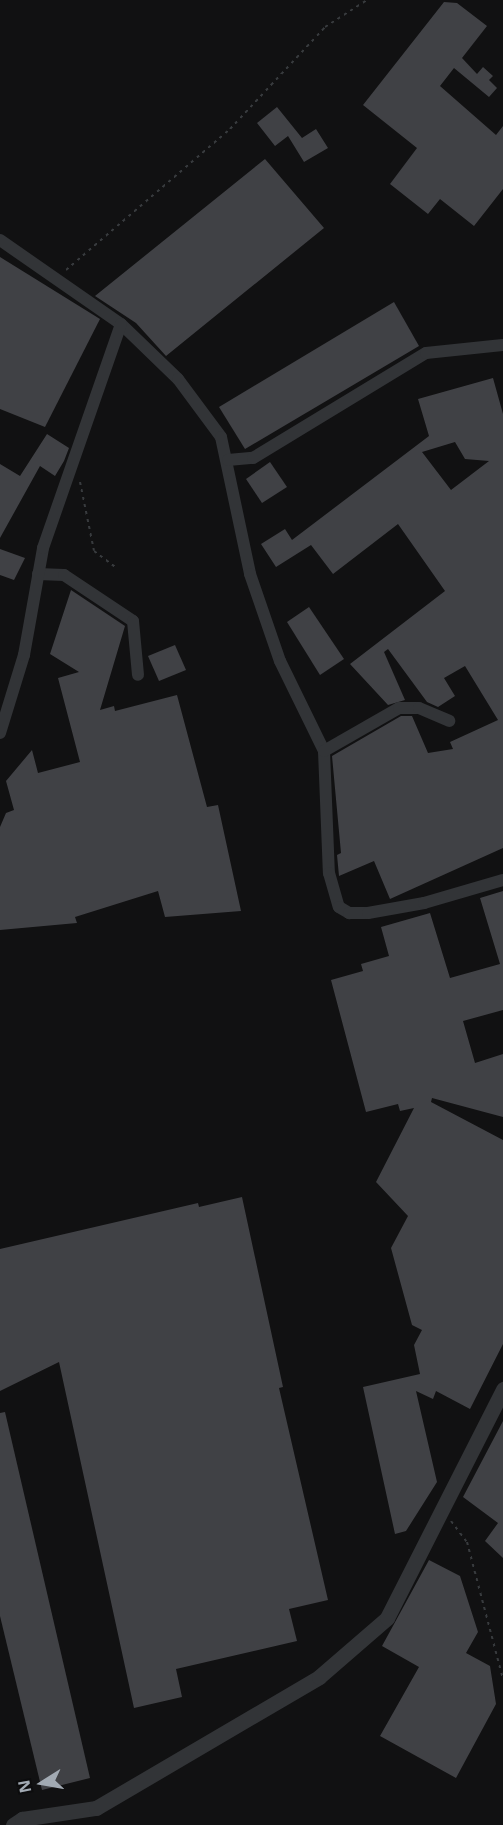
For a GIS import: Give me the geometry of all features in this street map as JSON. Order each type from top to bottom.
[{"type":"street","points":[[0,240],[54,281],[121,324],[178,379],[221,437],[228,460],[250,574],[280,661],[324,751],[329,873],[334,900],[344,911],[368,913],[424,903],[503,880]]},
{"type":"street","points":[[0,734],[24,655],[38,574],[67,475],[121,324]]},
{"type":"street","points":[[228,460],[253,458],[426,353],[503,345]]},
{"type":"street","points":[[38,574],[64,575],[133,621],[138,675]]},
{"type":"street","points":[[324,751],[399,708],[419,708],[449,721]]},
{"type":"street","points":[[13,1825],[22,1820],[96,1808],[319,1677],[387,1618],[503,1389]]},
{"type":"path","points":[[54,281],[230,129],[325,27],[367,0]]},
{"type":"path","points":[[67,475],[81,483],[94,551],[115,567]]},
{"type":"path","points":[[441,1508],[467,1542],[503,1679]]},
{"type":"building","points":[[444,2],[457,3],[487,26],[462,58],[477,74],[483,67],[493,76],[489,80],[497,88],[489,97],[454,68],[440,86],[496,135],[503,126],[503,189],[474,226],[440,199],[428,214],[390,184],[417,148],[363,105]]},
{"type":"building","points":[[277,107],[302,138],[316,129],[328,148],[304,162],[288,136],[275,146],[257,123]]},
{"type":"building","points":[[265,159],[324,228],[166,356],[136,323],[95,296]]},
{"type":"building","points":[[0,257],[100,319],[45,427],[0,409]]},
{"type":"building","points":[[394,302],[419,346],[245,449],[219,407]]},
{"type":"building","points":[[493,378],[503,414],[503,848],[390,899],[374,861],[339,876],[337,855],[341,853],[332,756],[401,716],[412,716],[428,753],[453,749],[450,742],[498,720],[465,666],[444,678],[455,696],[438,707],[427,702],[388,649],[384,652],[405,700],[388,705],[350,664],[445,591],[398,524],[333,574],[311,545],[276,567],[261,544],[285,529],[292,540],[429,436],[418,399]],"holes":[[[455,442],[465,459],[489,461],[451,490],[422,452]]]},
{"type":"building","points":[[47,434],[69,448],[64,461],[55,476],[40,466],[0,538],[0,464],[20,476]]},
{"type":"building","points":[[270,462],[287,487],[262,503],[246,479]]},
{"type":"building","points":[[0,549],[25,558],[14,580],[0,575]]},
{"type":"building","points":[[71,590],[125,626],[100,710],[114,706],[115,711],[177,695],[207,807],[218,805],[241,911],[165,917],[158,891],[75,917],[77,923],[0,930],[0,827],[6,813],[14,810],[6,781],[32,750],[38,773],[80,762],[58,678],[79,672],[50,654]]},
{"type":"building","points":[[309,607],[344,659],[320,675],[287,622]]},
{"type":"building","points":[[175,645],[186,670],[159,681],[148,656]]},
{"type":"building","points":[[503,891],[503,1010],[463,1021],[475,1063],[503,1054],[503,1117],[432,1098],[431,1102],[503,1140],[503,1344],[470,1409],[436,1391],[433,1399],[416,1391],[437,1482],[406,1531],[395,1534],[363,1387],[420,1374],[414,1345],[422,1330],[412,1325],[391,1248],[408,1216],[376,1182],[414,1108],[400,1111],[398,1104],[366,1112],[331,980],[363,971],[361,964],[389,956],[381,927],[430,913],[450,978],[500,964],[480,898]]},
{"type":"building","points":[[242,1197],[283,1387],[279,1388],[328,1600],[289,1609],[297,1641],[176,1669],[182,1697],[134,1708],[59,1362],[0,1391],[0,1249],[198,1203],[199,1207]]},
{"type":"building","points":[[5,1412],[90,1778],[42,1790],[0,1616],[0,1413]]},
{"type":"building","points":[[503,1421],[503,1558],[485,1541],[498,1523],[463,1497]]},
{"type":"building","points":[[429,1560],[460,1576],[478,1632],[466,1653],[490,1666],[496,1704],[456,1778],[380,1736],[419,1667],[382,1646]]}]
